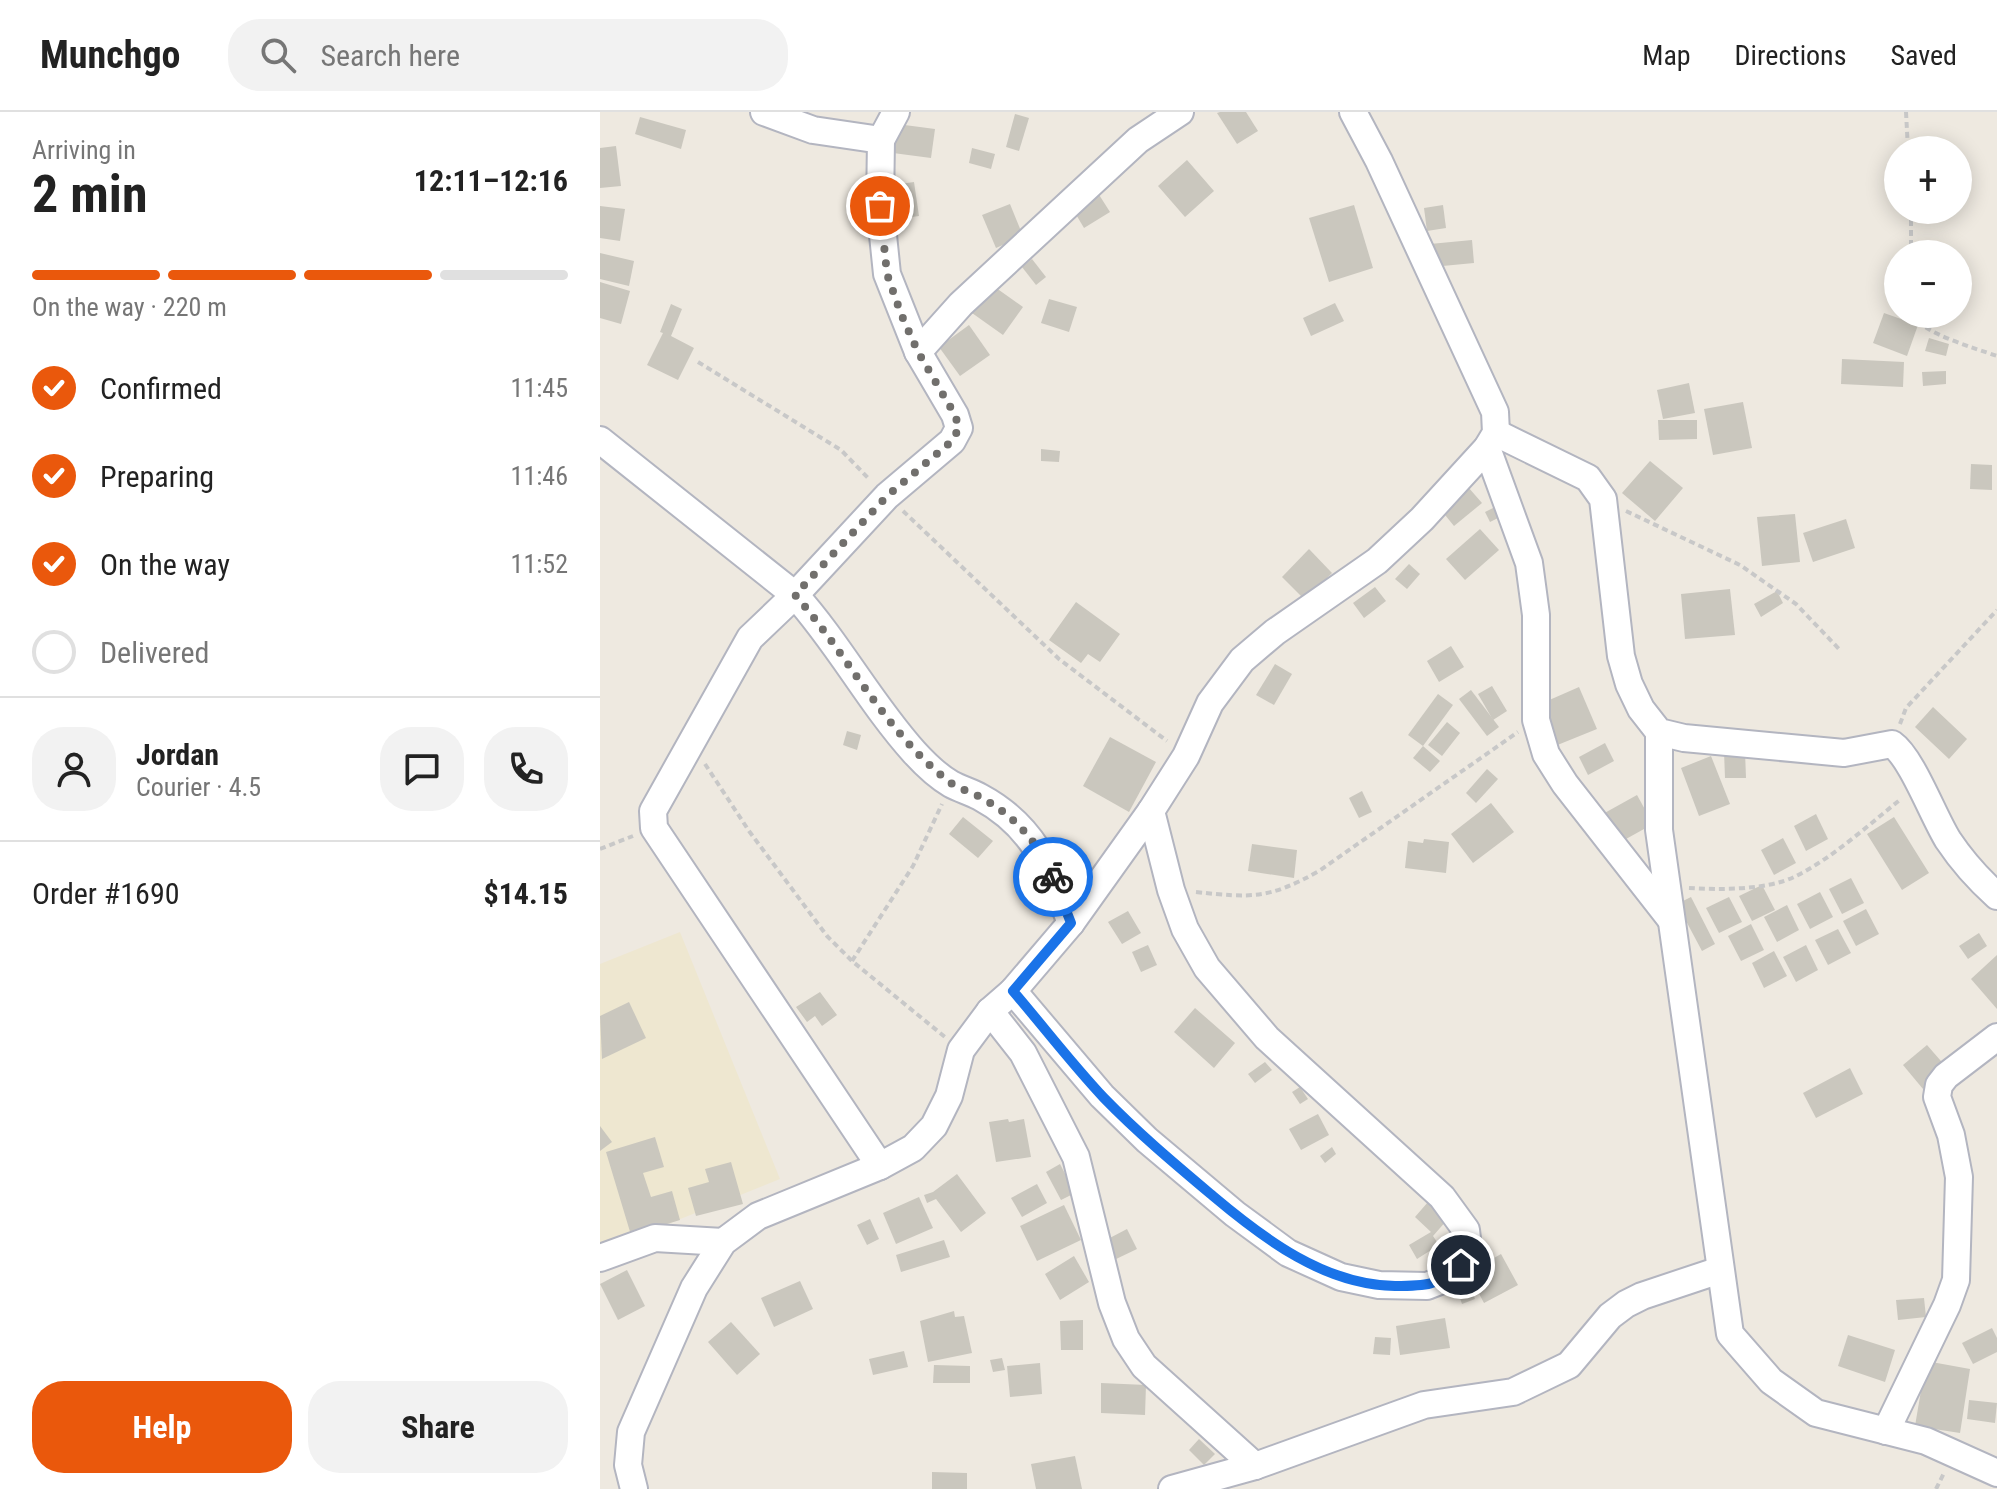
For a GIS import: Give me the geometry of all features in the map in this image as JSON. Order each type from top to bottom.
[{"type":"street","points":[[764,112],[813,130],[881,140]]},
{"type":"street","points":[[880,1166],[654,828],[653,811],[750,638],[795,595],[887,496],[952,441],[959,428],[955,415],[918,352],[887,274],[880,206],[881,140],[896,112]]},
{"type":"street","points":[[918,352],[961,304],[1138,140],[1180,112]]},
{"type":"street","points":[[1353,112],[1379,161],[1495,412],[1492,440],[1529,563],[1536,615],[1536,720],[1546,754],[1565,784],[1669,917]]},
{"type":"street","points":[[600,440],[795,595],[821,625],[876,705],[916,753],[950,783],[992,804],[1022,828],[1041,852],[1071,923]]},
{"type":"street","points":[[1492,440],[1588,478],[1603,499],[1621,656],[1629,684],[1641,709],[1659,732],[1659,830],[1665,886],[1730,1334],[1771,1381],[1816,1413],[1926,1441],[1997,1473]]},
{"type":"street","points":[[634,1489],[628,1465],[631,1432],[694,1288],[723,1242],[758,1216],[880,1166],[913,1148],[934,1126],[949,1096],[961,1050],[990,1011],[1013,991],[1071,923],[1151,811],[1186,756],[1210,703],[1242,660],[1275,632],[1377,561],[1422,519],[1492,440]]},
{"type":"street","points":[[1659,732],[1684,738],[1844,753],[1892,744],[1907,761],[1949,840],[1974,875],[1997,896]]},
{"type":"street","points":[[1013,991],[1102,1096],[1147,1140],[1235,1214],[1288,1253],[1341,1277],[1379,1285],[1427,1286],[1445,1279],[1461,1265],[1468,1247],[1466,1230],[1442,1197],[1267,1038],[1207,968],[1185,929],[1171,890],[1151,811]]},
{"type":"street","points":[[990,1011],[1023,1053],[1076,1157],[1112,1303],[1126,1339],[1144,1366],[1255,1466]]},
{"type":"street","points":[[1886,1431],[1956,1280],[1959,1177],[1951,1135],[1937,1097],[1939,1085],[1946,1076],[1997,1037]]},
{"type":"street","points":[[600,1258],[655,1238],[723,1242]]},
{"type":"street","points":[[1172,1489],[1255,1466],[1424,1405],[1513,1392],[1569,1365],[1610,1316],[1626,1304],[1720,1270]]},
{"type":"path","points":[[1906,112],[1907,136]]},
{"type":"path","points":[[1929,328],[1997,356]]},
{"type":"path","points":[[698,362],[841,450],[1059,659],[1186,756]]},
{"type":"path","points":[[1603,499],[1740,565],[1796,604],[1840,650]]},
{"type":"path","points":[[1892,744],[1906,708],[1997,610]]},
{"type":"path","points":[[1171,890],[1264,896],[1292,886],[1319,871],[1536,720]]},
{"type":"path","points":[[690,742],[758,843],[827,936],[852,961],[961,1050]]},
{"type":"path","points":[[852,961],[913,866],[934,826],[950,783]]},
{"type":"path","points":[[1665,886],[1731,891],[1792,878],[1840,847],[1918,785]]},
{"type":"path","points":[[600,849],[654,828]]},
{"type":"shaded area","points":[[680,932],[780,1179],[603,1250],[600,1243],[600,964]]},
{"type":"building","points":[[1246,112],[1258,131],[1237,144],[1217,113]]},
{"type":"building","points":[[1015,114],[1029,118],[1019,151],[1006,147]]},
{"type":"building","points":[[640,117],[686,130],[681,149],[635,134]]},
{"type":"building","points":[[897,124],[935,129],[931,158],[893,153]]},
{"type":"building","points":[[616,146],[621,186],[600,188],[600,148]]},
{"type":"building","points":[[972,148],[995,154],[991,169],[969,163]]},
{"type":"building","points":[[1187,160],[1214,191],[1185,217],[1158,186]]},
{"type":"building","points":[[914,182],[919,216],[905,218],[900,184]]},
{"type":"building","points":[[1096,190],[1110,212],[1084,228],[1071,206]]},
{"type":"building","points":[[1010,204],[1023,236],[996,248],[982,215]]},
{"type":"building","points":[[1354,205],[1373,268],[1329,282],[1309,218]]},
{"type":"building","points":[[1443,205],[1446,228],[1427,231],[1424,208]]},
{"type":"building","points":[[600,206],[625,209],[620,241],[600,238]]},
{"type":"building","points":[[1472,240],[1474,263],[1432,267],[1430,244]]},
{"type":"building","points":[[600,253],[634,261],[629,286],[600,279]]},
{"type":"building","points":[[1032,259],[1046,277],[1036,285],[1022,267]]},
{"type":"building","points":[[600,282],[630,291],[621,324],[600,318]]},
{"type":"building","points":[[992,285],[1023,307],[1003,335],[972,313]]},
{"type":"building","points":[[1049,299],[1077,307],[1069,332],[1041,323]]},
{"type":"building","points":[[1335,303],[1344,321],[1311,336],[1303,318]]},
{"type":"building","points":[[671,304],[682,309],[671,336],[694,348],[678,380],[647,365],[663,333],[660,332]]},
{"type":"building","points":[[1884,313],[1884,328],[1917,328],[1907,356],[1873,343]]},
{"type":"building","points":[[969,325],[990,355],[960,376],[939,347]]},
{"type":"building","points":[[1929,338],[1949,344],[1946,356],[1925,351]]},
{"type":"building","points":[[1842,359],[1904,362],[1903,387],[1841,384]]},
{"type":"building","points":[[1946,371],[1946,384],[1923,386],[1922,372]]},
{"type":"building","points":[[1689,383],[1695,413],[1663,419],[1657,390]]},
{"type":"building","points":[[1743,402],[1752,448],[1713,455],[1704,409]]},
{"type":"building","points":[[1658,420],[1697,420],[1697,439],[1659,440]]},
{"type":"building","points":[[1041,449],[1060,451],[1059,462],[1041,461]]},
{"type":"building","points":[[1650,461],[1683,488],[1655,521],[1622,493]]},
{"type":"building","points":[[1971,464],[1992,465],[1992,490],[1970,489]]},
{"type":"building","points":[[1468,487],[1482,503],[1454,526],[1441,510]]},
{"type":"building","points":[[1495,507],[1500,517],[1490,522],[1485,512]]},
{"type":"building","points":[[1795,514],[1800,562],[1762,566],[1757,517]]},
{"type":"building","points":[[1846,519],[1855,548],[1813,562],[1803,533]]},
{"type":"building","points":[[1480,529],[1499,550],[1465,580],[1446,559]]},
{"type":"building","points":[[1309,549],[1332,573],[1305,600],[1282,577]]},
{"type":"building","points":[[1409,564],[1420,574],[1407,589],[1395,579]]},
{"type":"building","points":[[1375,587],[1386,601],[1364,618],[1353,603]]},
{"type":"building","points":[[1730,589],[1735,635],[1685,639],[1681,594]]},
{"type":"building","points":[[1777,591],[1783,603],[1761,617],[1754,604]]},
{"type":"building","points":[[1076,602],[1120,634],[1100,662],[1088,654],[1081,663],[1049,640]]},
{"type":"building","points":[[1451,646],[1464,667],[1439,682],[1427,661]]},
{"type":"building","points":[[1275,664],[1292,674],[1274,705],[1256,695]]},
{"type":"building","points":[[1492,686],[1507,711],[1493,720],[1478,694]]},
{"type":"building","points":[[1579,687],[1597,729],[1555,746],[1538,705]]},
{"type":"building","points":[[1471,690],[1499,727],[1487,736],[1459,699]]},
{"type":"building","points":[[1438,694],[1453,705],[1423,746],[1408,735]]},
{"type":"building","points":[[1933,707],[1967,739],[1949,759],[1915,727]]},
{"type":"building","points":[[1447,722],[1460,733],[1442,756],[1428,745]]},
{"type":"building","points":[[847,731],[861,735],[857,750],[843,745]]},
{"type":"building","points":[[1110,737],[1156,762],[1129,812],[1083,786]]},
{"type":"building","points":[[1605,743],[1614,761],[1588,775],[1579,757]]},
{"type":"building","points":[[1423,746],[1440,761],[1430,772],[1413,758]]},
{"type":"building","points":[[1724,751],[1745,751],[1746,778],[1725,778]]},
{"type":"building","points":[[1711,756],[1730,804],[1699,816],[1681,768]]},
{"type":"building","points":[[1487,769],[1498,779],[1476,803],[1466,793]]},
{"type":"building","points":[[1362,791],[1372,812],[1359,818],[1349,798]]},
{"type":"building","points":[[1637,795],[1653,824],[1617,844],[1601,815]]},
{"type":"building","points":[[1491,803],[1514,832],[1473,863],[1451,834]]},
{"type":"building","points":[[1816,814],[1828,839],[1806,851],[1794,826]]},
{"type":"building","points":[[963,817],[993,841],[978,858],[949,834]]},
{"type":"building","points":[[1894,817],[1929,873],[1902,890],[1867,834]]},
{"type":"building","points":[[1783,838],[1796,863],[1774,875],[1761,850]]},
{"type":"building","points":[[1424,839],[1449,842],[1446,873],[1405,868],[1408,841],[1423,843]]},
{"type":"building","points":[[1252,844],[1297,850],[1294,878],[1248,871]]},
{"type":"building","points":[[1851,878],[1864,903],[1842,914],[1829,889]]},
{"type":"building","points":[[1762,885],[1775,910],[1752,921],[1739,896]]},
{"type":"building","points":[[1820,892],[1833,917],[1810,929],[1797,904]]},
{"type":"building","points":[[1691,897],[1715,944],[1702,951],[1677,904]]},
{"type":"building","points":[[1729,897],[1742,922],[1719,933],[1706,908]]},
{"type":"building","points":[[1787,905],[1799,930],[1777,942],[1764,917]]},
{"type":"building","points":[[1866,909],[1879,934],[1856,946],[1843,921]]},
{"type":"building","points":[[1128,911],[1141,933],[1122,944],[1108,922]]},
{"type":"building","points":[[1751,924],[1764,950],[1741,961],[1728,936]]},
{"type":"building","points":[[1838,929],[1851,953],[1828,965],[1815,940]]},
{"type":"building","points":[[1979,933],[1987,946],[1968,959],[1959,946]]},
{"type":"building","points":[[1148,945],[1157,965],[1141,972],[1132,952]]},
{"type":"building","points":[[1806,945],[1818,970],[1796,982],[1783,957]]},
{"type":"building","points":[[1774,951],[1787,976],[1764,988],[1752,963]]},
{"type":"building","points":[[1997,955],[1997,1009],[1971,979]]},
{"type":"building","points":[[820,992],[837,1015],[822,1026],[815,1016],[807,1022],[796,1007]]},
{"type":"building","points":[[629,1002],[646,1038],[602,1059],[600,1016]]},
{"type":"building","points":[[1195,1008],[1235,1043],[1214,1068],[1174,1032]]},
{"type":"building","points":[[1927,1045],[1947,1068],[1923,1089],[1903,1065]]},
{"type":"building","points":[[1265,1062],[1272,1070],[1255,1083],[1248,1074]]},
{"type":"building","points":[[1850,1068],[1863,1094],[1816,1118],[1803,1093]]},
{"type":"building","points":[[1300,1087],[1308,1099],[1300,1104],[1292,1092]]},
{"type":"building","points":[[1318,1114],[1329,1135],[1301,1150],[1289,1129]]},
{"type":"building","points":[[1008,1119],[1009,1122],[1024,1119],[1031,1157],[996,1162],[989,1122]]},
{"type":"building","points":[[600,1126],[612,1142],[600,1151]]},
{"type":"building","points":[[655,1137],[664,1167],[643,1173],[651,1197],[672,1191],[680,1220],[631,1235],[606,1152]]},
{"type":"building","points":[[1332,1147],[1336,1154],[1325,1163],[1320,1156]]},
{"type":"building","points":[[731,1162],[743,1204],[696,1216],[688,1188],[709,1182],[705,1169]]},
{"type":"building","points":[[1060,1164],[1075,1193],[1061,1200],[1046,1172]]},
{"type":"building","points":[[957,1174],[986,1213],[961,1232],[936,1199],[927,1203],[924,1195]]},
{"type":"building","points":[[1037,1184],[1047,1203],[1022,1217],[1011,1198]]},
{"type":"building","points":[[919,1197],[933,1228],[896,1244],[883,1213]]},
{"type":"building","points":[[1428,1202],[1447,1220],[1433,1236],[1439,1245],[1417,1259],[1409,1245],[1431,1232],[1415,1217]]},
{"type":"building","points":[[1064,1205],[1081,1240],[1037,1261],[1020,1226]]},
{"type":"building","points":[[870,1219],[879,1239],[867,1245],[857,1225]]},
{"type":"building","points":[[1127,1229],[1137,1249],[1114,1260],[1104,1241]]},
{"type":"building","points":[[944,1240],[950,1257],[901,1272],[896,1255]]},
{"type":"building","points":[[1492,1254],[1494,1258],[1501,1254],[1518,1285],[1484,1303],[1468,1273],[1478,1267],[1476,1263]]},
{"type":"building","points":[[1074,1256],[1089,1282],[1060,1300],[1045,1274]]},
{"type":"building","points":[[627,1270],[645,1306],[618,1320],[600,1284]]},
{"type":"building","points":[[1466,1274],[1475,1299],[1462,1304],[1453,1278]]},
{"type":"building","points":[[800,1281],[813,1309],[774,1327],[761,1298]]},
{"type":"building","points":[[1924,1298],[1926,1317],[1898,1320],[1896,1300]]},
{"type":"building","points":[[954,1311],[955,1317],[964,1316],[972,1353],[928,1362],[920,1321]]},
{"type":"building","points":[[1445,1318],[1450,1348],[1400,1355],[1396,1326]]},
{"type":"building","points":[[1083,1320],[1083,1350],[1061,1350],[1060,1321]]},
{"type":"building","points":[[731,1322],[760,1354],[737,1375],[708,1342]]},
{"type":"building","points":[[1992,1328],[1997,1338],[1997,1352],[1973,1364],[1962,1343]]},
{"type":"building","points":[[1848,1335],[1895,1350],[1885,1382],[1838,1366]]},
{"type":"building","points":[[1375,1337],[1391,1338],[1390,1355],[1373,1354]]},
{"type":"building","points":[[904,1351],[908,1367],[873,1375],[869,1359]]},
{"type":"building","points":[[1002,1358],[1005,1370],[993,1372],[990,1360]]},
{"type":"building","points":[[1926,1361],[1970,1369],[1960,1433],[1915,1426]]},
{"type":"building","points":[[1040,1363],[1042,1394],[1010,1397],[1007,1366]]},
{"type":"building","points":[[934,1365],[970,1366],[970,1383],[933,1383]]},
{"type":"building","points":[[1101,1383],[1146,1385],[1145,1415],[1101,1413]]},
{"type":"building","points":[[1969,1400],[1997,1403],[1995,1423],[1967,1419]]},
{"type":"building","points":[[1199,1439],[1215,1454],[1204,1465],[1189,1450]]},
{"type":"building","points":[[1075,1456],[1082,1489],[1036,1489],[1031,1464]]},
{"type":"building","points":[[932,1472],[967,1473],[967,1489],[932,1489]]},
{"type":"way so far","points":[[880,206],[887,274],[901,314],[959,428],[952,441],[887,496],[795,595],[821,625],[876,705],[916,753],[950,783],[980,797],[1022,828],[1041,852],[1053,877]]},
{"type":"route","points":[[1053,877],[1071,923],[1013,991],[1102,1096],[1147,1140],[1235,1214],[1288,1253],[1341,1277],[1379,1285],[1427,1286],[1445,1279],[1461,1265]]}]
